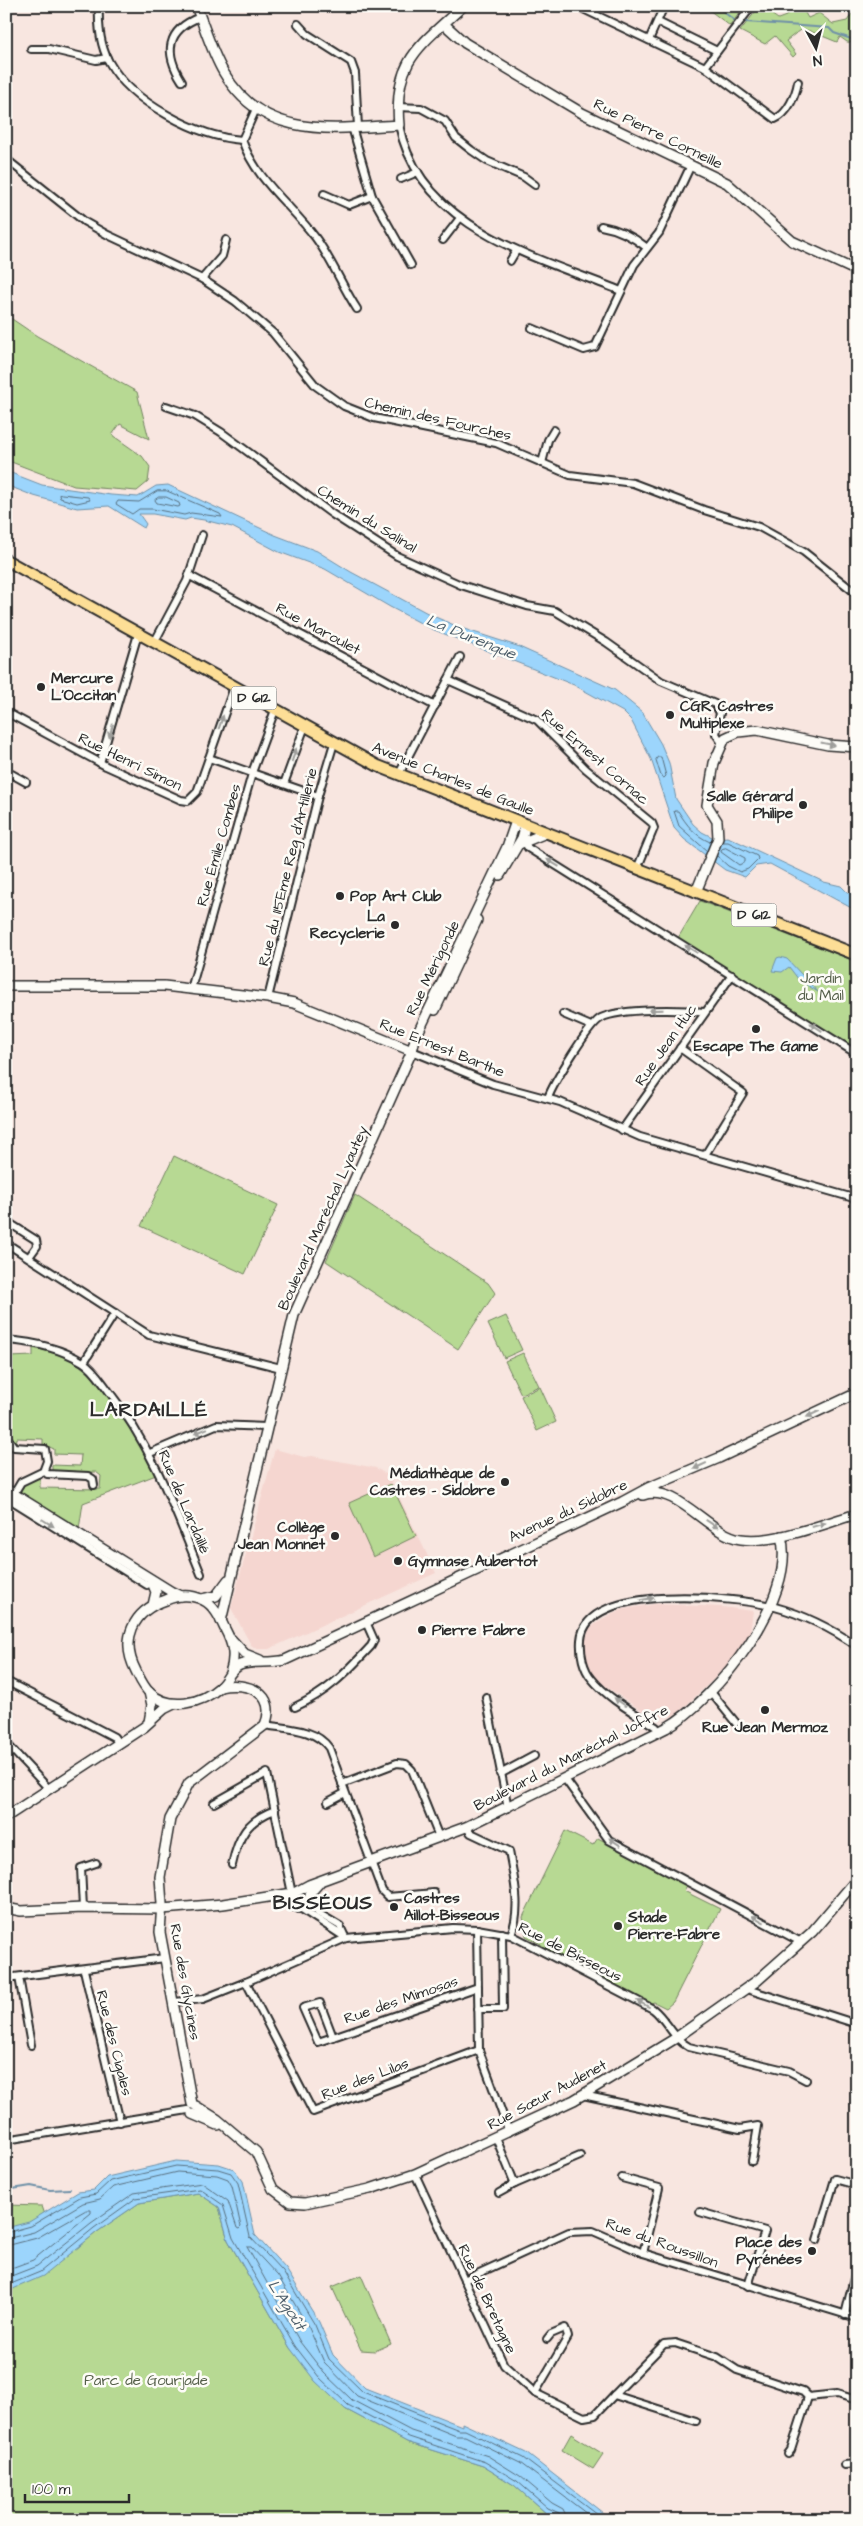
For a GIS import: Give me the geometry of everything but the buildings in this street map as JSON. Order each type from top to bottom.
[{"type":"main road","name":"Avenue Charles de Gaulle","points":[[6,560],[334,743],[399,774],[857,955]]},
{"type":"street","points":[[99,6],[99,32],[106,58],[116,73],[131,88],[170,116],[207,133],[242,140]]},
{"type":"street","points":[[196,6],[225,75],[237,93],[256,109],[279,122],[295,126],[355,127],[398,125]]},
{"type":"street","points":[[463,6],[422,43],[408,61],[401,77],[397,107],[398,125],[403,142],[418,172],[435,193],[460,218],[484,234],[516,251],[621,291]]},
{"type":"street","points":[[577,6],[705,67],[775,119],[780,117],[795,95],[798,82]]},
{"type":"street","points":[[650,40],[664,6]]},
{"type":"street","points":[[705,67],[752,6]]},
{"type":"street","points":[[182,81],[171,60],[172,45],[184,26],[200,17]]},
{"type":"street","points":[[658,22],[717,51]]},
{"type":"street","points":[[298,24],[307,34],[352,64],[355,127],[372,196],[411,265]]},
{"type":"street","name":"Rue Pierre Corneille","points":[[444,24],[465,43],[582,113],[727,183],[792,241],[857,272]]},
{"type":"street","points":[[31,49],[49,49],[96,60],[106,58]]},
{"type":"street","points":[[397,107],[421,108],[445,121],[456,138],[479,155],[535,185]]},
{"type":"street","points":[[256,109],[242,140],[249,158],[260,174],[324,250],[358,309]]},
{"type":"street","name":"Chemin des Fourches","points":[[6,159],[63,206],[96,229],[202,279],[235,301],[266,327],[311,381],[344,406],[374,418],[496,443],[575,476],[633,483],[710,513],[759,527],[804,552],[857,594]]},
{"type":"street","points":[[532,328],[584,350],[591,350],[597,344],[634,265],[646,247],[659,233],[691,165]]},
{"type":"street","points":[[401,179],[418,172]]},
{"type":"street","points":[[324,194],[349,206],[372,196]]},
{"type":"street","points":[[443,240],[460,218]]},
{"type":"street","points":[[601,226],[614,228],[628,234],[646,247]]},
{"type":"street","points":[[202,279],[222,256],[226,240]]},
{"type":"street","points":[[510,261],[516,251]]},
{"type":"street","name":"Chemin du Salinal","points":[[166,406],[195,416],[221,432],[332,514],[396,556],[461,585],[527,606],[555,611],[606,642],[662,681],[715,704],[720,713],[716,734],[722,742]]},
{"type":"street","points":[[542,463],[548,440],[554,430]]},
{"type":"street","points":[[154,643],[190,576],[202,535]]},
{"type":"street","name":"Rue Maroulet","points":[[190,576],[435,706]]},
{"type":"street","points":[[100,763],[138,634]]},
{"type":"street","points":[[399,774],[460,657]]},
{"type":"street","name":"Rue Ernest Cornac","points":[[448,680],[537,720],[586,769],[652,823],[654,828],[637,869]]},
{"type":"street","name":"Rue Henri Simon","points":[[7,715],[100,763],[184,801],[191,799],[195,795],[234,687]]},
{"type":"street","name":"Rue Émile Combes","points":[[191,989],[252,773],[275,710]]},
{"type":"street","points":[[284,784],[304,726]]},
{"type":"street","points":[[696,892],[718,838],[717,821],[707,805],[712,773],[722,742],[731,734],[745,731],[764,731],[839,746],[857,747]]},
{"type":"street","name":"Rue du 115Eme Reg d'Artillerie","points":[[268,998],[318,796],[334,743]]},
{"type":"street","points":[[209,758],[318,796]]},
{"type":"street","points":[[6,771],[26,782]]},
{"type":"street","points":[[519,822],[524,831],[522,841]]},
{"type":"street","name":"Rue Mérigonde","points":[[412,1051],[426,1015],[519,822]]},
{"type":"street","points":[[522,841],[546,833]]},
{"type":"street","points":[[522,841],[528,848],[857,1054]]},
{"type":"street","name":"Rue Mérigonde","points":[[412,1051],[424,1033],[500,873],[522,841]]},
{"type":"street","name":"Rue Jean Huc","points":[[622,1130],[732,975]]},
{"type":"street","name":"Rue Ernest Barthe","points":[[6,986],[157,986],[268,998],[294,1003],[494,1084],[548,1098],[622,1130],[705,1156],[857,1199]]},
{"type":"street","points":[[548,1098],[592,1026],[606,1016],[651,1009],[704,1012]]},
{"type":"street","points":[[563,1014],[592,1026]]},
{"type":"street","points":[[680,1048],[743,1093],[705,1156]]},
{"type":"street","name":"Boulevard Maréchal Lyautey","points":[[221,1621],[266,1428],[300,1298],[412,1051]]},
{"type":"street","points":[[6,1221],[36,1240],[37,1246],[29,1257]]},
{"type":"street","points":[[6,1243],[115,1314],[153,1336],[281,1368]]},
{"type":"street","points":[[84,1362],[115,1314]]},
{"type":"street","name":"Rue de Lardaillé","points":[[6,1340],[42,1344],[84,1362],[110,1393],[150,1453],[201,1574]]},
{"type":"street","name":"Avenue du Sidobre","points":[[230,1673],[236,1667],[247,1663],[284,1660],[622,1502],[648,1488],[857,1393]]},
{"type":"street","points":[[150,1453],[216,1425],[266,1428]]},
{"type":"street","points":[[6,1436],[10,1447],[45,1449],[47,1461],[44,1471],[20,1482],[9,1495],[140,1577],[181,1596],[202,1599],[216,1596],[231,1575]]},
{"type":"street","points":[[44,1471],[49,1475],[90,1476],[94,1486]]},
{"type":"street","points":[[671,1497],[669,1487],[671,1482],[684,1473]]},
{"type":"street","points":[[622,1502],[652,1492],[663,1493],[731,1537],[756,1541],[781,1536],[857,1514]]},
{"type":"street","name":"Boulevard du Maréchal Joffre","points":[[6,1908],[21,1911],[83,1908],[162,1909],[273,1898],[295,1892],[439,1838],[508,1808],[659,1731],[683,1716],[710,1690],[742,1654],[770,1606],[781,1575],[783,1552],[781,1536]]},
{"type":"street","points":[[149,1582],[156,1592],[152,1605]]},
{"type":"street","points":[[149,1722],[152,1705],[149,1692],[130,1659],[128,1642],[136,1619],[152,1605],[181,1596]]},
{"type":"street","points":[[659,1731],[599,1687],[590,1678],[580,1651],[581,1633],[595,1616],[610,1607],[658,1597],[729,1600],[770,1606],[828,1626],[857,1646]]},
{"type":"street","points":[[202,1599],[212,1607],[221,1621],[229,1637],[234,1656],[230,1673],[220,1688]]},
{"type":"street","points":[[295,1707],[319,1696],[340,1679],[371,1646],[374,1640],[366,1622]]},
{"type":"street","points":[[229,1637],[248,1656],[273,1662]]},
{"type":"street","points":[[230,1673],[240,1686]]},
{"type":"street","points":[[6,1681],[114,1737],[119,1744]]},
{"type":"street","points":[[6,1817],[119,1744],[164,1709],[174,1704],[191,1702],[220,1688],[240,1686],[261,1693],[266,1699],[269,1714],[265,1725],[313,1734],[322,1739],[329,1748],[382,1892],[388,1897],[434,1893]]},
{"type":"street","points":[[710,1690],[736,1723]]},
{"type":"street","points":[[149,1692],[161,1700],[174,1704]]},
{"type":"street","points":[[486,1697],[508,1808]]},
{"type":"street","name":"Rue des Glycines","points":[[192,2108],[160,1932],[162,1909],[160,1877],[170,1819],[189,1783],[265,1725]]},
{"type":"street","points":[[6,1743],[49,1789]]},
{"type":"street","points":[[500,1774],[534,1756]]},
{"type":"street","points":[[342,1784],[397,1763],[406,1764],[412,1770],[439,1838]]},
{"type":"street","points":[[214,1803],[267,1773],[291,1890],[307,1893],[318,1913],[340,1926],[346,1938]]},
{"type":"street","points":[[566,1779],[571,1789],[609,1840],[801,1942]]},
{"type":"street","points":[[328,1802],[346,1792]]},
{"type":"street","points":[[232,1865],[237,1842],[257,1816],[274,1810]]},
{"type":"street","points":[[466,1826],[472,1833],[510,1851],[517,1908],[517,1919],[511,1935]]},
{"type":"street","points":[[83,1908],[81,1868],[96,1863]]},
{"type":"street","name":"Rue Sœur Audenet","points":[[192,2108],[225,2128],[256,2152],[273,2189],[290,2202],[305,2203],[370,2189],[415,2174],[509,2132],[583,2095],[676,2038],[747,1989],[801,1942],[857,1879]]},
{"type":"street","points":[[296,1907],[307,1906],[319,1883]]},
{"type":"street","points":[[295,1892],[291,1898],[296,1907],[346,1938]]},
{"type":"street","name":"Boulevard du Maréchal Joffre","points":[[273,1898],[296,1907]]},
{"type":"street","name":"Rue de Bisseous","points":[[174,2002],[203,1999],[346,1938],[453,1928],[477,1929],[511,1935],[653,2009],[662,2016],[676,2038]]},
{"type":"street","points":[[477,1929],[479,2050],[509,2132]]},
{"type":"street","points":[[478,2009],[503,2009],[502,1933]]},
{"type":"street","points":[[6,1978],[84,1970],[164,1958]]},
{"type":"street","name":"Rue des Cigales","points":[[84,1970],[120,2122]]},
{"type":"street","points":[[20,1977],[31,2044]]},
{"type":"street","name":"Rue des Lilas","points":[[246,1982],[313,2112],[479,2050]]},
{"type":"street","name":"Rue des Mimosas","points":[[332,2037],[320,2003],[303,2008],[318,2042],[478,1987]]},
{"type":"street","points":[[747,1989],[857,2024]]},
{"type":"street","points":[[676,2038],[689,2048],[789,2072],[806,2080]]},
{"type":"street","points":[[583,2095],[740,2129],[758,2126],[752,2160]]},
{"type":"street","points":[[6,2140],[120,2122],[192,2108]]},
{"type":"street","points":[[496,2138],[515,2184]]},
{"type":"street","points":[[499,2193],[515,2184],[580,2156]]},
{"type":"street","name":"Rue de Bretagne","points":[[415,2174],[504,2365],[534,2393],[584,2417],[595,2415],[664,2344],[676,2343],[717,2357],[737,2370],[804,2392],[808,2397]]},
{"type":"street","points":[[622,2178],[660,2188],[643,2253]]},
{"type":"street","points":[[817,2240],[835,2179],[857,2185]]},
{"type":"street","points":[[700,2212],[764,2231],[748,2286]]},
{"type":"street","name":"Rue du Roussillon","points":[[464,2280],[569,2232],[593,2231],[643,2253],[857,2318]]},
{"type":"street","points":[[845,2315],[854,2278]]},
{"type":"street","points":[[534,2393],[568,2337],[565,2328],[551,2334],[547,2338]]},
{"type":"street","points":[[788,2454],[791,2450],[808,2397],[837,2394],[857,2400]]},
{"type":"street","points":[[614,2395],[696,2422]]},
{"type":"street","points":[[844,2466],[857,2464]]},
{"type":"shaded area","name":"Collège Jean Monnet","points":[[275,1449],[304,1457],[312,1456],[376,1468],[389,1476],[436,1573],[269,1649],[257,1649],[251,1645],[231,1608]]},
{"type":"shaded area","points":[[656,1604],[722,1607],[753,1611],[750,1633],[727,1666],[675,1716],[651,1717],[595,1679],[585,1656],[585,1641],[589,1629],[602,1619],[624,1609]]},
{"type":"green space","points":[[704,6],[743,8],[730,26]]},
{"type":"green space","points":[[760,6],[778,19],[786,16],[793,6],[801,6],[808,18],[819,13],[833,24],[847,21],[855,10],[857,43],[847,42],[840,37],[837,42],[810,31],[800,30],[786,41],[796,54],[793,57],[775,36],[765,44],[740,31]]},
{"type":"green space","points":[[6,315],[37,336],[137,392],[149,439],[120,424],[112,435],[142,456],[150,467],[148,482],[137,491],[74,486],[6,460]]},
{"type":"green space","name":"Jardin du Mail","points":[[700,901],[857,962],[857,1050],[678,938]]},
{"type":"green space","points":[[174,1156],[278,1205],[245,1274],[141,1226]]},
{"type":"green space","points":[[355,1195],[488,1283],[495,1293],[458,1349],[326,1261]]},
{"type":"green space","points":[[506,1316],[522,1350],[504,1358],[488,1324]]},
{"type":"green space","points":[[6,1344],[10,1357],[33,1356],[33,1346],[66,1357],[88,1372],[111,1398],[122,1414],[156,1475],[83,1503],[79,1529],[20,1492],[26,1482],[40,1478],[40,1488],[100,1489],[101,1476],[96,1472],[52,1472],[52,1465],[80,1466],[81,1455],[54,1454],[54,1449],[43,1444],[43,1439],[17,1438],[16,1444],[6,1431]]},
{"type":"green space","points":[[523,1353],[539,1386],[521,1394],[505,1361]]},
{"type":"green space","points":[[540,1387],[556,1422],[537,1431],[521,1396]]},
{"type":"green space","points":[[391,1484],[416,1536],[373,1557],[349,1503]]},
{"type":"green space","name":"Stade Pierre-Fabre","points":[[565,1831],[593,1845],[598,1838],[687,1885],[684,1891],[720,1909],[673,2002],[666,2008],[654,2002],[648,2004],[540,1948],[541,1944],[526,1936],[523,1917]]},
{"type":"green space","name":"Parc de Gourjade","points":[[198,2193],[219,2207],[228,2240],[290,2348],[345,2409],[407,2442],[483,2466],[514,2485],[546,2513],[558,2520],[6,2520],[6,2205],[42,2206],[61,2261],[97,2232],[139,2203]]},
{"type":"green space","points":[[361,2275],[391,2344],[375,2351],[361,2350],[332,2287]]},
{"type":"green space","points":[[571,2434],[603,2454],[593,2469],[562,2450]]},
{"type":"water","name":"La Durenque","points":[[6,471],[42,485],[111,495],[138,497],[156,486],[168,485],[275,535],[317,551],[351,572],[433,616],[461,628],[517,646],[615,690],[642,712],[661,744],[669,763],[676,799],[693,824],[702,832],[714,838],[728,837],[824,882],[841,886],[847,892],[857,896],[857,911],[770,864],[756,866],[745,877],[725,870],[684,839],[674,828],[651,759],[631,720],[623,712],[574,685],[432,629],[325,569],[279,552],[232,527],[191,518],[185,520],[153,514],[139,514],[146,524],[144,528],[109,506],[77,508],[34,496],[6,485]]},
{"type":"water","points":[[777,958],[787,959],[818,992],[799,980],[789,967],[782,972],[772,971]]},
{"type":"water","name":"L'Agoût","points":[[176,2161],[219,2164],[234,2169],[243,2181],[255,2235],[286,2269],[319,2322],[333,2355],[365,2388],[462,2426],[462,2423],[526,2453],[612,2520],[558,2520],[546,2513],[514,2485],[483,2466],[407,2442],[345,2409],[315,2381],[290,2348],[228,2240],[219,2207],[198,2193],[139,2203],[97,2232],[43,2276],[6,2292],[6,2228],[29,2222],[78,2192],[94,2190],[107,2177]]},
{"type":"waterway","points":[[716,6],[734,20]]},
{"type":"waterway","points":[[746,22],[829,28],[834,33],[857,41]]},
{"type":"waterway","points":[[6,2190],[31,2186],[50,2190],[70,2189]]},
{"type":"place","name":"Mercure L'Occitan","points":[[41,687]]},
{"type":"place","name":"CGR Castres Multiplexe","points":[[670,715]]},
{"type":"place","name":"Salle Gérard Philipe","points":[[803,805]]},
{"type":"place","name":"Pop Art Club","points":[[340,896]]},
{"type":"place","name":"La Recyclerie","points":[[395,925]]},
{"type":"place","name":"Escape The Game","points":[[756,1029]]},
{"type":"place","name":"Médiathèque de Castres - Sidobre","points":[[505,1482]]},
{"type":"place","name":"Collège Jean Monnet","points":[[335,1536]]},
{"type":"place","name":"Gymnase Aubertot","points":[[398,1561]]},
{"type":"place","name":"Pierre Fabre","points":[[422,1630]]},
{"type":"place","name":"Rue Jean Mermoz","points":[[765,1710]]},
{"type":"place","name":"Castres Aillot-Bisseous","points":[[394,1907]]},
{"type":"place","name":"Stade Pierre-Fabre","points":[[618,1926]]},
{"type":"place","name":"Place des Pyrénées","points":[[812,2251]]},
{"type":"district","name":"LARDAILLÉ","points":[[149,1410]]},
{"type":"district","name":"BISSÉOUS","points":[[323,1903]]}]
